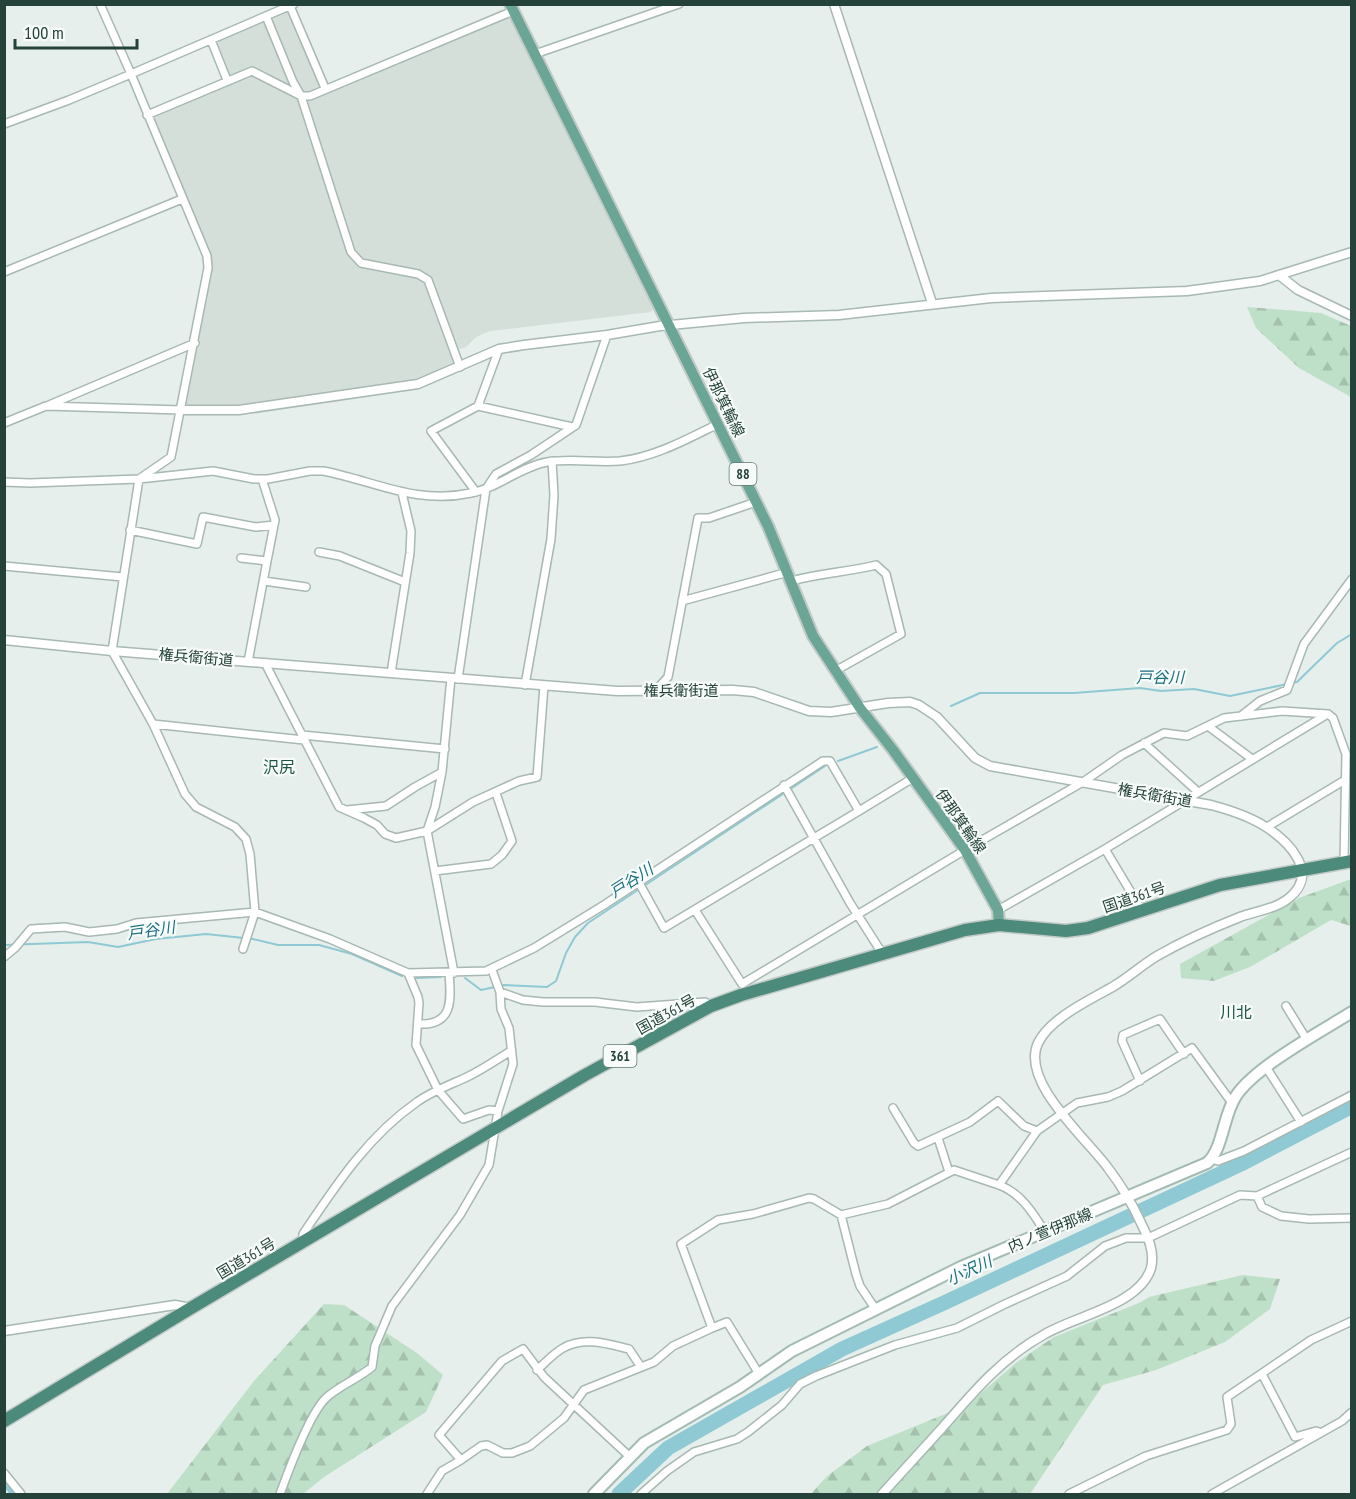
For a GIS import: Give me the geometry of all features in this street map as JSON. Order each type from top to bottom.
[{"type":"highway","name":"国道361号","points":[[4,1421],[585,1075],[741,990],[965,930],[999,925],[1066,931],[1088,928],[1220,885],[1348,862]]},
{"type":"main road","name":"伊那箕輪線","points":[[511,8],[756,502],[790,576],[813,636],[860,708],[965,850],[998,910],[999,925]]},
{"type":"main road","points":[[1212,1159],[1232,1103],[1250,1080],[1266,1067],[1352,1012]]},
{"type":"main road","name":"内ノ萱伊那線","points":[[594,1494],[629,1456],[659,1433],[740,1387],[792,1351],[961,1268],[1130,1199],[1212,1159]]},
{"type":"street","points":[[100,4],[208,262],[195,343],[171,457],[139,479],[112,651],[153,724],[185,794],[196,807],[235,828],[246,839],[250,854],[255,912],[245,946]]},
{"type":"street","points":[[534,54],[680,4]]},
{"type":"street","points":[[834,4],[932,303]]},
{"type":"street","points":[[4,124],[69,100],[292,5],[325,88]]},
{"type":"street","points":[[147,115],[252,71],[301,96],[310,96],[511,8]]},
{"type":"street","points":[[266,16],[301,96],[351,252],[361,263],[418,273],[428,280],[460,367]]},
{"type":"street","points":[[211,40],[227,80]]},
{"type":"street","points":[[4,272],[182,199]]},
{"type":"street","points":[[46,406],[239,410],[418,384],[499,349],[607,336],[670,325],[744,318],[839,315],[1003,297],[1187,291],[1260,281],[1352,252]]},
{"type":"street","points":[[1280,275],[1298,290],[1352,316]]},
{"type":"street","points":[[418,1024],[426,1025],[439,1020],[450,1008],[451,1001],[451,973],[427,831],[435,807],[442,772],[486,489],[496,474],[531,455],[576,425],[607,336]]},
{"type":"street","points":[[4,423],[195,343]]},
{"type":"street","points":[[478,406],[499,349]]},
{"type":"street","points":[[476,492],[431,431],[478,406],[572,428]]},
{"type":"street","points":[[4,482],[139,479],[213,471],[262,479],[323,471],[402,493],[442,496],[486,489],[512,475],[552,461],[632,459],[661,450],[718,424]]},
{"type":"street","points":[[525,685],[551,539],[554,495],[552,461]]},
{"type":"street","points":[[248,662],[275,520],[262,479]]},
{"type":"street","points":[[390,673],[411,531],[402,493]]},
{"type":"street","points":[[656,690],[668,677],[698,518],[709,518],[756,502]]},
{"type":"street","points":[[130,530],[197,544],[203,517],[256,527],[274,525]]},
{"type":"street","points":[[319,552],[340,556],[405,582]]},
{"type":"street","points":[[241,558],[267,561]]},
{"type":"street","points":[[682,601],[790,576],[849,572],[876,565],[886,574],[901,634],[835,671]]},
{"type":"street","points":[[4,566],[123,578]]},
{"type":"street","points":[[1241,716],[1260,701],[1279,694],[1290,684],[1304,644],[1352,579]]},
{"type":"street","points":[[264,580],[306,587]]},
{"type":"street","name":"権兵衛街道","points":[[4,640],[525,685],[616,691],[733,690],[754,692],[809,711],[831,712],[910,702],[919,705],[936,717],[975,758],[990,766],[1211,805],[1233,812],[1267,827],[1299,859],[1304,870]]},
{"type":"street","points":[[265,663],[339,807],[364,818],[385,834],[396,838],[427,831],[473,802],[519,781],[537,777],[544,686]]},
{"type":"street","points":[[695,910],[741,990],[965,850],[1083,782],[1144,743],[1164,733],[1187,736],[1224,718],[1282,711],[1328,714],[1333,717],[1346,754],[1348,862]]},
{"type":"street","points":[[998,910],[1105,849],[1328,714]]},
{"type":"street","points":[[153,724],[445,749]]},
{"type":"street","points":[[1208,726],[1252,759]]},
{"type":"street","points":[[1144,743],[1198,792]]},
{"type":"street","points":[[4,957],[21,942],[31,929],[65,927],[89,932],[117,928],[136,922],[255,912],[330,939],[408,973],[492,970],[534,948],[640,885],[786,789],[823,761],[830,761],[859,810]]},
{"type":"street","points":[[345,810],[386,806],[442,772]]},
{"type":"street","points":[[640,885],[664,928],[913,778]]},
{"type":"street","points":[[1267,827],[1345,780]]},
{"type":"street","points":[[786,789],[850,903],[882,953]]},
{"type":"street","points":[[435,871],[491,864],[502,855],[512,841],[496,793]]},
{"type":"street","points":[[1105,849],[1142,909]]},
{"type":"street","points":[[882,1494],[986,1378],[1010,1357],[1055,1328],[1128,1297],[1145,1282],[1150,1269],[1153,1255],[1130,1199],[1104,1161],[1063,1114],[1041,1081],[1034,1063],[1036,1046],[1046,1031],[1055,1022],[1119,983],[1157,956],[1239,917],[1290,898],[1299,886],[1304,870]]},
{"type":"street","points":[[280,1494],[312,1420],[326,1398],[372,1367],[375,1346],[392,1306],[460,1215],[489,1165],[498,1112],[513,1064],[509,1028],[501,1009],[500,992],[492,970]]},
{"type":"street","points":[[408,973],[418,997],[416,1045],[438,1090],[463,1119],[489,1110],[498,1112]]},
{"type":"street","points":[[500,992],[523,1000],[543,1002],[595,1002],[637,1007],[705,1002],[711,1006]]},
{"type":"street","points":[[1286,1006],[1307,1040]]},
{"type":"street","points":[[1140,1082],[1122,1041],[1123,1035],[1160,1019],[1184,1054]]},
{"type":"street","points":[[999,1185],[1037,1131],[1077,1103],[1108,1097],[1140,1082],[1192,1048],[1232,1103]]},
{"type":"street","points":[[303,1242],[303,1234],[346,1170],[377,1136],[417,1102],[511,1051]]},
{"type":"street","points":[[1266,1067],[1301,1122]]},
{"type":"street","points":[[1212,1159],[1218,1161],[1244,1151],[1352,1095]]},
{"type":"street","points":[[893,1108],[914,1143],[922,1145],[970,1122],[998,1101],[1024,1126],[1037,1131]]},
{"type":"street","points":[[938,1138],[950,1172]]},
{"type":"street","points":[[641,1494],[694,1452],[737,1439],[748,1432],[782,1405],[800,1384],[896,1345],[957,1328],[1067,1276],[1106,1246],[1126,1238],[1146,1234],[1240,1195],[1257,1196],[1352,1152]]},
{"type":"street","points":[[712,1328],[681,1244],[718,1220],[753,1214],[809,1198],[841,1215],[888,1204],[958,1170],[1008,1188],[1026,1204],[1045,1232]]},
{"type":"street","points":[[1257,1196],[1262,1207],[1281,1216],[1308,1219],[1352,1218]]},
{"type":"street","points":[[841,1215],[860,1286],[876,1310]]},
{"type":"street","points":[[4,1331],[175,1305],[191,1308]]},
{"type":"street","points":[[1069,1494],[1146,1456],[1227,1430],[1231,1424],[1227,1397],[1311,1340],[1352,1321]]},
{"type":"street","points":[[427,1494],[442,1471],[481,1446],[486,1445],[503,1453],[512,1453],[530,1446],[558,1424],[584,1390],[654,1362],[673,1346],[727,1322],[759,1374]]},
{"type":"street","points":[[537,1370],[570,1345],[596,1341],[629,1349],[641,1367]]},
{"type":"street","points":[[460,1460],[439,1435],[494,1373],[497,1366],[523,1349],[537,1370],[629,1456]]},
{"type":"street","points":[[1262,1374],[1295,1437],[1316,1431],[1320,1433]]},
{"type":"street","points":[[1212,1494],[1342,1421],[1352,1412]]},
{"type":"street","points":[[1342,1421],[1352,1419]]},
{"type":"street","points":[[4,1473],[21,1494]]},
{"type":"shaded area","points":[[290,6],[325,88],[507,13],[653,309],[651,312],[490,331],[476,337],[466,347],[454,351],[460,367],[418,384],[239,410],[181,410],[207,256],[147,115],[227,80],[211,40]]},
{"type":"green space","points":[[1247,307],[1321,313],[1351,326],[1351,397],[1299,368],[1256,328]]},
{"type":"green space","points":[[1351,879],[1351,926],[1331,920],[1250,967],[1214,981],[1181,978],[1180,964],[1299,898]]},
{"type":"green space","points":[[1243,1275],[1280,1279],[1270,1309],[1225,1342],[1156,1370],[1103,1385],[1030,1494],[811,1494],[826,1477],[867,1446],[967,1405],[1017,1362],[1054,1337],[1149,1297]]},
{"type":"green space","points":[[324,1304],[344,1305],[417,1353],[443,1375],[426,1412],[324,1477],[303,1494],[167,1494],[254,1381]]},
{"type":"waterway","name":"戸谷川","points":[[951,706],[980,693],[1074,693],[1140,688],[1161,691],[1194,689],[1230,696],[1297,682],[1337,643],[1352,634]]},
{"type":"waterway","name":"戸谷川","points":[[838,761],[877,747]]},
{"type":"waterway","name":"戸谷川","points":[[465,978],[481,990],[504,985],[547,987],[556,981],[566,953],[575,937],[588,923],[825,766]]},
{"type":"waterway","name":"戸谷川","points":[[4,945],[88,942],[118,947],[156,939],[206,934],[253,939],[278,945],[319,945],[352,954],[402,976]]},
{"type":"waterway","name":"戸谷川","points":[[416,978],[441,977]]},
{"type":"waterway","name":"小沢川","points":[[619,1494],[668,1448],[842,1349],[1241,1164],[1352,1106]]},
{"type":"waterway","points":[[4,1481],[15,1494]]},
{"type":"district","name":"沢尻","points":[[279,767]]},
{"type":"district","name":"川北","points":[[1236,1012]]}]
